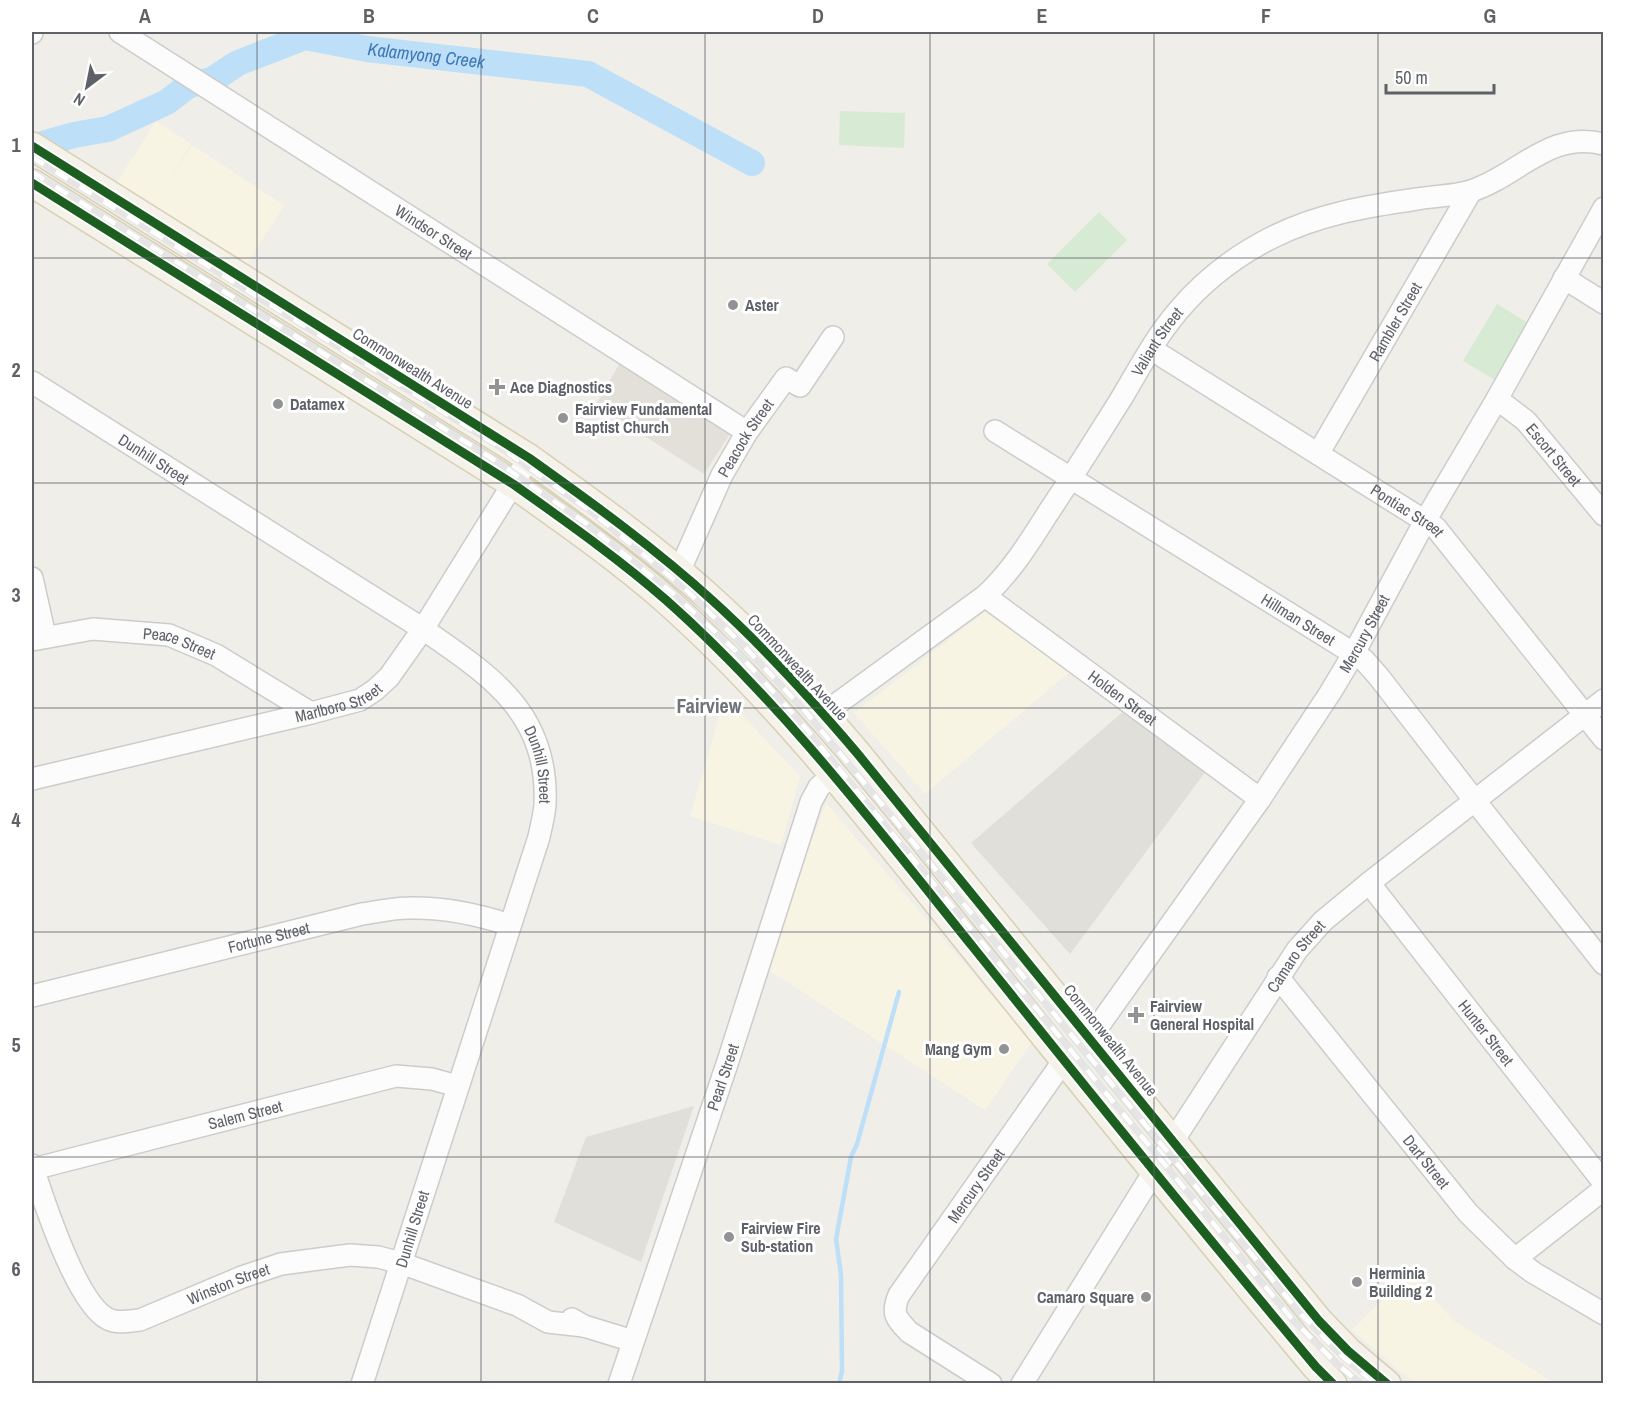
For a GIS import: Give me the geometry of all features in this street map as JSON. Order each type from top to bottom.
[{"type":"main road","name":"Commonwealth Avenue","points":[[32,146],[529,458],[601,509],[714,601],[786,672],[823,714],[1090,1038],[1319,1322],[1369,1378]]},
{"type":"main road","points":[[32,183],[513,484],[666,600],[760,695],[833,775],[1154,1172],[1304,1353],[1333,1383]]},
{"type":"street","name":"Windsor Street","points":[[120,32],[747,432]]},
{"type":"street","name":"Valiant Street","points":[[823,714],[986,596],[999,584],[1071,479],[1151,349],[1178,311],[1221,269],[1274,237],[1333,214],[1362,207],[1471,190],[1570,141],[1604,144]]},
{"type":"street","name":"Rambler Street","points":[[1318,454],[1471,190]]},
{"type":"street","name":"Mercury Street","points":[[1090,1038],[1260,799],[1354,653],[1425,521],[1497,399],[1604,207]]},
{"type":"street","points":[[1564,278],[1604,303]]},
{"type":"street","name":"Peacock Street","points":[[679,572],[722,475],[747,432],[786,378],[800,386],[833,337]]},
{"type":"street","name":"Pontiac Street","points":[[1151,349],[1425,521],[1445,538],[1604,739]]},
{"type":"street","name":"Dunhill Street","points":[[32,382],[423,629],[493,680],[530,726],[538,748],[545,807],[538,837],[362,1383]]},
{"type":"street","name":"Escort Street","points":[[1497,399],[1526,422],[1604,514]]},
{"type":"street","name":"Hillman Street","points":[[994,431],[1364,660],[1604,963]]},
{"type":"street","name":"Marlboro Street","points":[[32,779],[360,700],[389,677],[423,629],[529,458]]},
{"type":"street","points":[[32,578],[38,638]]},
{"type":"street","name":"Holden Street","points":[[986,596],[1260,799]]},
{"type":"street","name":"Peace Street","points":[[38,638],[93,629],[169,635],[216,655],[311,713]]},
{"type":"street","name":"Camaro Street","points":[[1022,1383],[1173,1141],[1297,950],[1323,921],[1369,883],[1604,700]]},
{"type":"street","name":"Pearl Street","points":[[619,1383],[728,1061],[810,802],[819,787],[833,775]]},
{"type":"street","name":"Hunter Street","points":[[1369,883],[1604,1183]]},
{"type":"street","name":"Fortune Street","points":[[32,996],[362,914],[407,908],[457,912],[485,917],[510,925]]},
{"type":"street","name":"Dart Street","points":[[1278,977],[1468,1213],[1515,1259],[1534,1273],[1604,1314]]},
{"type":"street","name":"Mercury Street","points":[[991,1383],[909,1332],[894,1312],[899,1295],[1064,1060]]},
{"type":"street","name":"Salem Street","points":[[32,1167],[396,1076],[432,1079],[458,1086]]},
{"type":"street","name":"Winston Street","points":[[32,1167],[52,1223],[86,1297],[98,1312],[109,1320],[123,1322],[140,1320],[242,1277],[281,1264],[350,1255],[378,1257],[401,1263],[517,1305],[554,1310],[584,1326],[633,1341]]},
{"type":"street","points":[[1515,1259],[1604,1189]]},
{"type":"shaded area","points":[[156,121],[191,144],[160,195],[192,145],[284,205],[248,263],[117,182]]},
{"type":"shaded area","points":[[623,357],[733,429],[704,474],[596,405]]},
{"type":"shaded area","points":[[989,609],[1072,670],[925,794],[854,713]]},
{"type":"shaded area","points":[[725,697],[800,776],[781,845],[690,816]]},
{"type":"shaded area","points":[[1125,710],[1206,771],[1070,954],[971,843]]},
{"type":"shaded area","points":[[826,803],[1032,1042],[985,1110],[764,967]]},
{"type":"shaded area","points":[[694,1106],[641,1262],[554,1222],[586,1137]]},
{"type":"shaded area","points":[[1410,1273],[1454,1321],[1555,1383],[1418,1383],[1403,1374],[1352,1330]]},
{"type":"green space","points":[[840,111],[905,113],[904,148],[839,145]]},
{"type":"green space","points":[[1099,212],[1127,240],[1075,292],[1047,264]]},
{"type":"green space","points":[[1497,304],[1528,323],[1495,380],[1463,361]]},
{"type":"waterway","name":"Kalamyong Creek","points":[[32,147],[74,135],[108,129],[167,102],[189,85],[212,80],[238,63],[305,37],[367,49],[588,74],[752,163]]},
{"type":"waterway","points":[[839,1384],[842,1371],[841,1275],[836,1239],[851,1157],[857,1144],[899,992]]},
{"type":"railway","points":[[32,157],[500,447],[593,513],[683,587],[743,645],[806,712],[1300,1313],[1343,1357],[1376,1384]]},
{"type":"railway","points":[[32,172],[493,459],[587,524],[676,596],[736,651],[798,719],[1292,1319],[1337,1364],[1361,1384]]},
{"type":"cycle path","points":[[32,146],[529,458],[646,544],[713,601],[788,675],[857,753],[1319,1321],[1348,1351],[1387,1384]]},
{"type":"cycle path","points":[[32,183],[513,484],[572,526],[666,600],[749,681],[827,768],[1186,1211],[1316,1367],[1333,1384]]},
{"type":"place","name":"Aster","points":[[733,305]]},
{"type":"place","name":"Ace Diagnostics","points":[[497,387]]},
{"type":"place","name":"Datamex","points":[[278,404]]},
{"type":"place","name":"Fairview Fundamental Baptist Church","points":[[563,418]]},
{"type":"place","name":"Fairview General Hospital","points":[[1136,1015]]},
{"type":"place","name":"Mang Gym","points":[[1004,1049]]},
{"type":"place","name":"Fairview Fire Sub-station","points":[[729,1237]]},
{"type":"place","name":"Herminia Building 2","points":[[1357,1282]]},
{"type":"place","name":"Camaro Square","points":[[1146,1297]]},
{"type":"district","name":"Fairview","points":[[709,706]]}]
